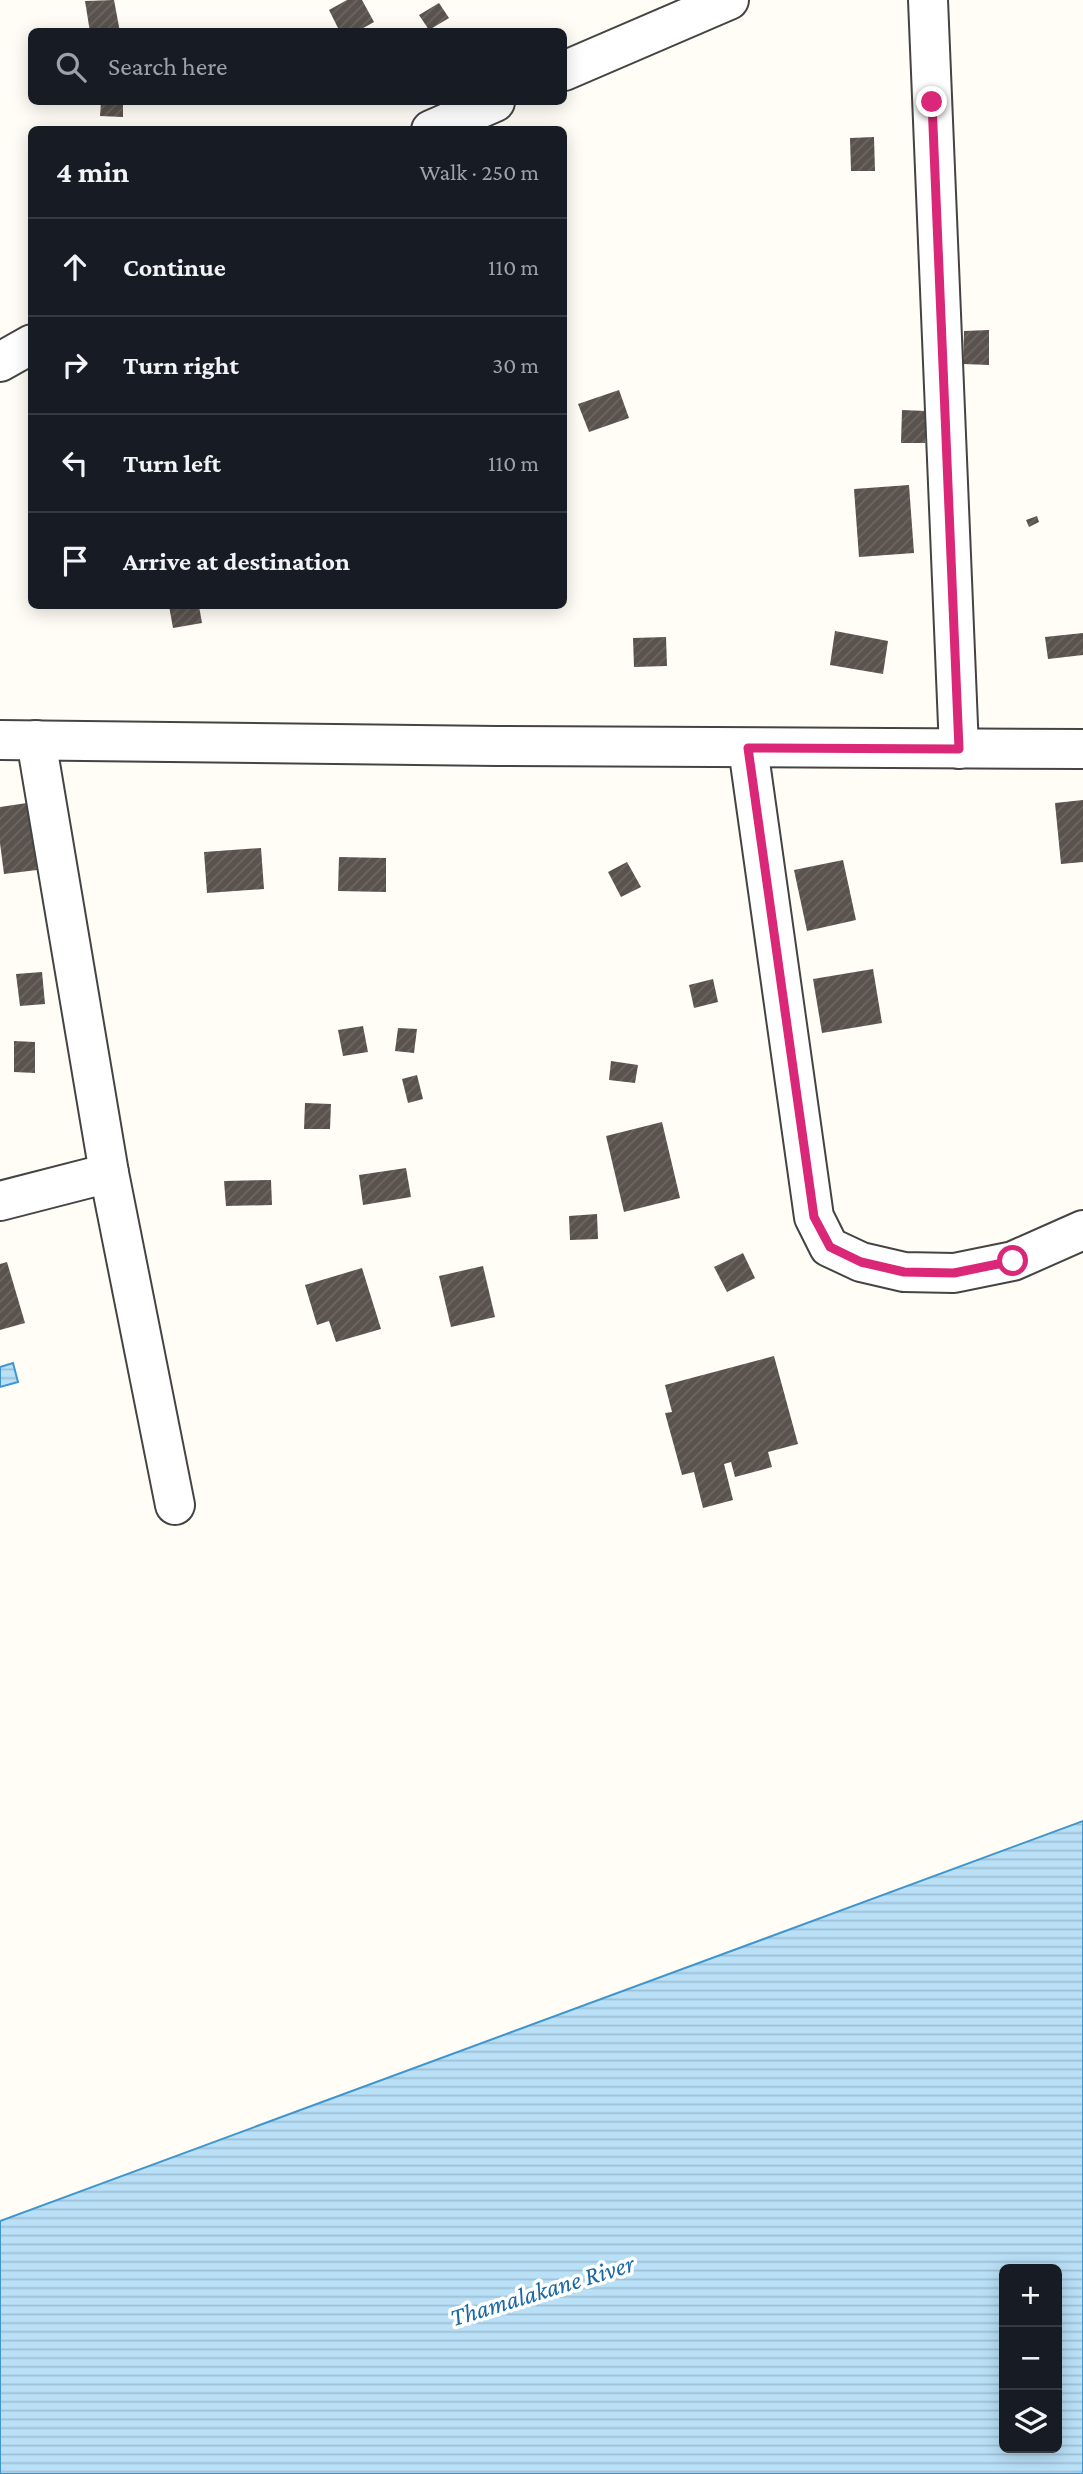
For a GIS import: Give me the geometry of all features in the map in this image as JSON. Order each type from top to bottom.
[{"type":"street","points":[[567,70],[729,0]]},
{"type":"street","points":[[928,0],[959,749]]},
{"type":"street","points":[[440,126],[488,105]]},
{"type":"street","points":[[0,362],[28,346]]},
{"type":"street","points":[[175,1505],[18,740],[1083,749]]},
{"type":"street","points":[[748,748],[814,1217],[830,1247],[861,1262],[904,1272],[954,1273],[1013,1261],[1083,1230]]},
{"type":"street","points":[[0,1202],[108,1172]]},
{"type":"water","points":[[13,1363],[18,1382],[0,1387],[0,1367]]},
{"type":"water","name":"Thamalakane River","points":[[1083,1821],[1083,2474],[0,2474],[0,2221]]},
{"type":"building","points":[[114,0],[119,28],[89,28],[85,1]]},
{"type":"building","points":[[347,0],[362,0],[374,22],[363,28],[338,28],[329,10]]},
{"type":"building","points":[[439,3],[449,18],[428,28],[419,15]]},
{"type":"building","points":[[101,105],[123,105],[123,117],[100,116]]},
{"type":"building","points":[[874,137],[875,171],[851,171],[850,138]]},
{"type":"building","points":[[989,330],[989,365],[963,364],[964,331]]},
{"type":"building","points":[[619,390],[629,418],[589,432],[578,404]]},
{"type":"building","points":[[902,410],[926,411],[925,443],[901,443]]},
{"type":"building","points":[[909,485],[914,553],[859,557],[854,489]]},
{"type":"building","points":[[1037,516],[1039,522],[1029,527],[1026,520]]},
{"type":"building","points":[[170,609],[200,609],[202,623],[173,628]]},
{"type":"building","points":[[835,631],[888,641],[883,674],[830,665]]},
{"type":"building","points":[[1083,633],[1083,655],[1048,659],[1045,637]]},
{"type":"building","points":[[666,637],[667,666],[634,667],[633,638]]},
{"type":"building","points":[[1083,800],[1083,862],[1061,864],[1055,803]]},
{"type":"building","points":[[27,803],[37,870],[4,874],[0,843],[0,807]]},
{"type":"building","points":[[261,848],[264,889],[207,893],[204,852]]},
{"type":"building","points":[[339,857],[386,858],[386,892],[338,891]]},
{"type":"building","points":[[843,860],[856,920],[807,931],[794,870]]},
{"type":"building","points":[[627,862],[641,887],[621,897],[608,872]]},
{"type":"building","points":[[873,969],[882,1023],[822,1033],[813,979]]},
{"type":"building","points":[[42,972],[45,1004],[20,1006],[16,974]]},
{"type":"building","points":[[713,979],[718,1002],[694,1008],[689,985]]},
{"type":"building","points":[[363,1026],[368,1052],[343,1056],[338,1030]]},
{"type":"building","points":[[398,1028],[417,1029],[414,1053],[395,1051]]},
{"type":"building","points":[[14,1041],[35,1042],[35,1073],[14,1072]]},
{"type":"building","points":[[611,1061],[638,1065],[635,1083],[609,1080]]},
{"type":"building","points":[[417,1075],[423,1099],[408,1103],[402,1079]]},
{"type":"building","points":[[305,1103],[331,1104],[330,1129],[304,1129]]},
{"type":"building","points":[[662,1122],[680,1198],[624,1212],[606,1136]]},
{"type":"building","points":[[406,1168],[411,1197],[363,1205],[359,1175]]},
{"type":"building","points":[[271,1180],[272,1205],[226,1206],[224,1181]]},
{"type":"building","points":[[597,1214],[598,1239],[570,1240],[569,1216]]},
{"type":"building","points":[[743,1253],[755,1278],[727,1292],[714,1267]]},
{"type":"building","points":[[7,1262],[25,1323],[0,1330],[0,1264]]},
{"type":"building","points":[[483,1266],[495,1317],[451,1327],[439,1276]]},
{"type":"building","points":[[362,1268],[381,1329],[336,1342],[329,1321],[317,1325],[305,1285]]},
{"type":"building","points":[[774,1356],[798,1444],[768,1452],[772,1467],[735,1477],[731,1462],[724,1464],[733,1500],[703,1508],[694,1472],[682,1475],[665,1413],[672,1412],[665,1385]]},
{"type":"route","points":[[932,102],[959,749],[748,748],[814,1217],[830,1247],[861,1262],[904,1272],[954,1273],[1013,1261]]}]
